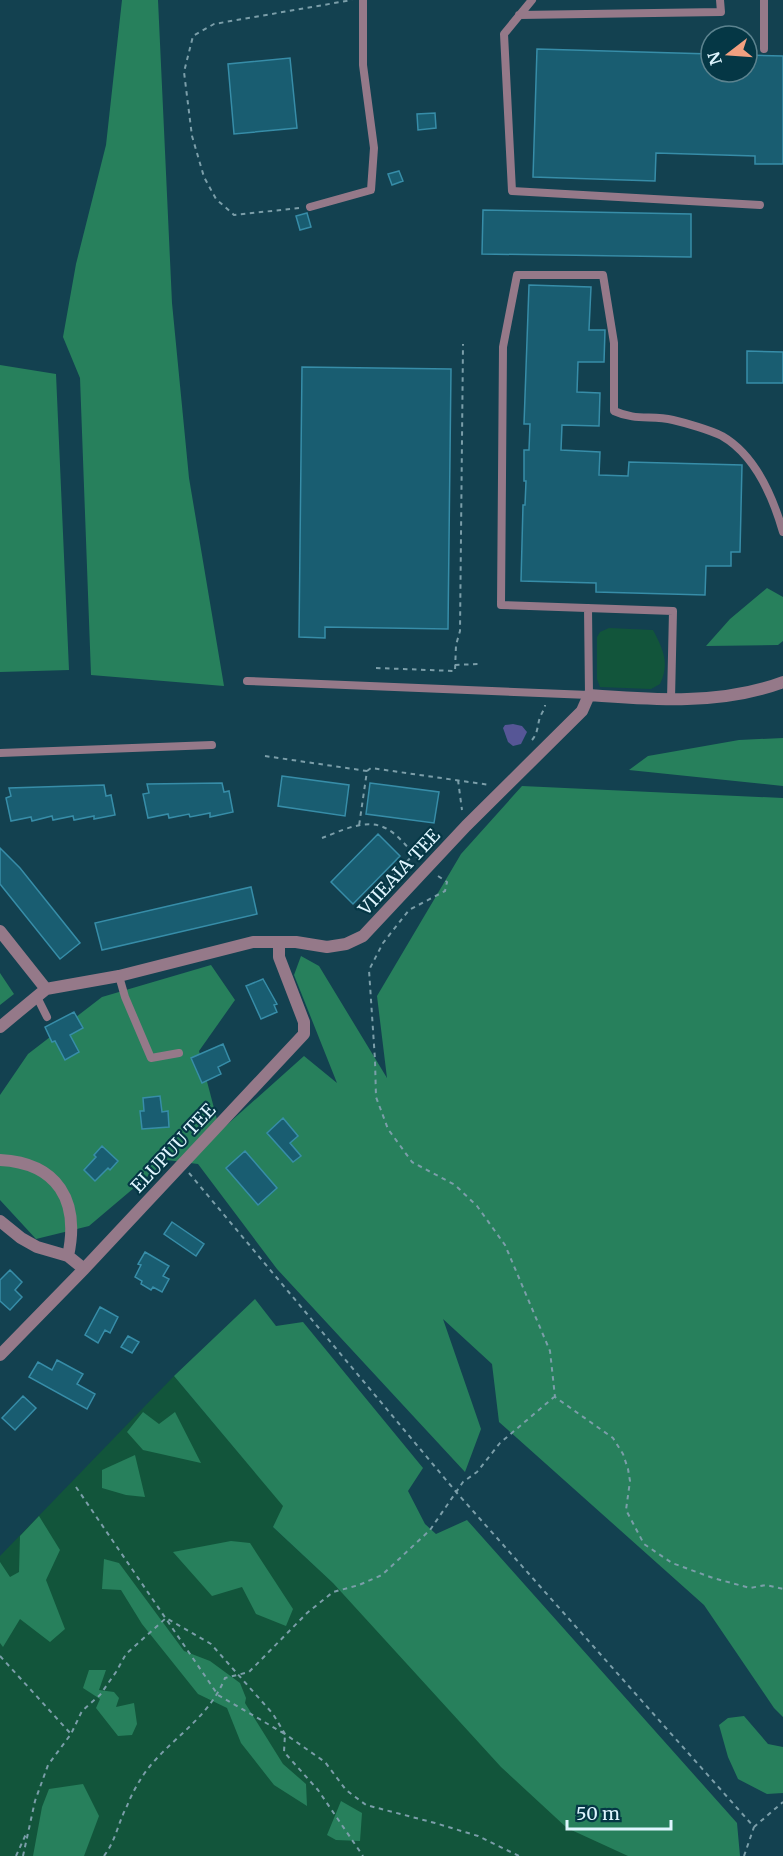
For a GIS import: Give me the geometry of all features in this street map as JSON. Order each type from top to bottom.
[{"type":"street","points":[[589,695],[671,699],[732,695],[767,688],[783,682]]},
{"type":"street","name":"VIIEAIA TEE","points":[[0,1027],[42,993],[254,942],[296,942],[327,947],[346,944],[363,936],[422,864],[466,826],[582,711],[589,695]]},
{"type":"street","points":[[0,931],[42,993]]},
{"type":"street","name":"ELUPUU TEE","points":[[0,1355],[84,1269],[304,1034],[304,1022],[279,957],[279,942]]},
{"type":"street","points":[[0,1160],[20,1161],[37,1166],[57,1183],[65,1195],[72,1221],[68,1256]]},
{"type":"street","points":[[0,1221],[21,1238],[37,1247],[68,1256],[84,1269]]},
{"type":"lane","points":[[310,207],[371,190],[374,148],[363,65],[363,0]]},
{"type":"lane","points":[[532,0],[504,34],[512,191],[760,205]]},
{"type":"lane","points":[[519,15],[721,12],[720,0]]},
{"type":"lane","points":[[764,0],[764,49]]},
{"type":"lane","points":[[671,699],[674,611],[501,605],[503,347],[517,275],[603,275],[614,344],[614,411],[627,417],[672,419],[722,436],[750,459],[770,496],[783,532]]},
{"type":"lane","points":[[247,681],[589,695],[588,608]]},
{"type":"lane","points":[[0,753],[212,745]]},
{"type":"lane","points":[[119,976],[125,997],[151,1058],[179,1053]]},
{"type":"lane","points":[[42,993],[47,1017]]},
{"type":"path","points":[[310,207],[234,215],[216,199],[204,177],[192,136],[184,72],[193,36],[214,24],[352,0]]},
{"type":"path","points":[[376,668],[455,671],[456,645],[460,631],[463,344]]},
{"type":"path","points":[[455,665],[478,664]]},
{"type":"path","points":[[529,745],[538,733],[547,693]]},
{"type":"path","points":[[265,756],[367,771],[371,768],[490,785]]},
{"type":"path","points":[[359,826],[367,771]]},
{"type":"path","points":[[483,792],[496,779]]},
{"type":"path","points":[[458,780],[463,813],[470,806]]},
{"type":"path","points":[[322,838],[359,826],[374,825],[388,829],[422,864],[447,882],[446,891],[409,910],[382,943],[369,970],[376,1097],[388,1129],[412,1162],[455,1185],[477,1206],[505,1245],[550,1351],[555,1397],[613,1438],[623,1454],[630,1481],[626,1510],[644,1544],[672,1563],[713,1578],[750,1588],[766,1585],[783,1589]]},
{"type":"path","points":[[382,888],[414,854]]},
{"type":"path","points":[[182,1164],[457,1493],[754,1827]]},
{"type":"path","points":[[104,1856],[113,1844],[127,1806],[150,1766],[201,1716],[218,1695],[225,1678],[249,1672],[307,1613],[333,1592],[359,1585],[382,1575],[430,1530],[463,1482],[477,1472],[500,1443],[555,1397]]},
{"type":"path","points":[[76,1487],[218,1695],[285,1734],[325,1762],[346,1790],[366,1805],[478,1836],[519,1856]]},
{"type":"path","points":[[166,1618],[211,1644],[273,1714],[285,1734],[284,1752],[318,1791],[363,1856]]},
{"type":"path","points":[[23,1856],[35,1801],[48,1766],[71,1734],[82,1711],[100,1695],[126,1654],[166,1618]]},
{"type":"path","points":[[0,1656],[71,1734]]},
{"type":"path","points":[[744,1856],[754,1827],[783,1802]]},
{"type":"path","points":[[16,1856],[29,1827]]},
{"type":"green space","points":[[122,0],[158,0],[172,303],[189,478],[224,686],[91,675],[80,378],[63,337],[76,264],[106,145]]},
{"type":"green space","points":[[0,365],[56,374],[69,670],[0,672]]},
{"type":"green space","points":[[767,588],[783,597],[783,641],[778,645],[706,646],[730,619]]},
{"type":"green space","points":[[609,628],[653,630],[665,663],[660,684],[651,689],[600,687],[597,679],[597,637],[600,632]]},
{"type":"green space","points":[[783,738],[783,786],[629,770],[648,756],[739,740]]},
{"type":"green space","points":[[522,786],[783,798],[783,1717],[774,1708],[704,1605],[499,1422],[492,1364],[443,1319],[481,1429],[465,1472],[277,1269],[198,1164],[167,1160],[89,1226],[36,1239],[0,1200],[0,1095],[28,1054],[102,997],[211,965],[235,1000],[199,1051],[220,1131],[304,1056],[337,1083],[294,975],[301,956],[319,966],[387,1078],[377,996],[461,854]]},
{"type":"green space","points":[[0,973],[14,994],[0,1005]]},
{"type":"green space","points":[[255,1299],[276,1326],[303,1322],[423,1468],[408,1491],[425,1524],[436,1534],[467,1520],[737,1823],[740,1856],[628,1856],[567,1828],[501,1767],[333,1583],[273,1527],[283,1506],[174,1376]]},
{"type":"green space","points":[[174,1376],[284,1506],[273,1527],[628,1856],[0,1856],[0,1556]]},
{"type":"green space","points":[[143,1412],[159,1424],[175,1412],[201,1463],[143,1450],[127,1432]]},
{"type":"green space","points":[[135,1455],[145,1497],[126,1495],[102,1488],[102,1470]]},
{"type":"green space","points":[[39,1516],[60,1550],[46,1580],[65,1629],[50,1642],[20,1619],[3,1647],[0,1643],[0,1562],[10,1577],[19,1572],[20,1536]]},
{"type":"green space","points":[[231,1541],[250,1543],[293,1609],[286,1626],[256,1614],[242,1587],[212,1596],[173,1552]]},
{"type":"green space","points":[[104,1559],[119,1563],[184,1651],[210,1661],[240,1683],[246,1698],[245,1703],[283,1764],[306,1784],[307,1806],[274,1785],[241,1743],[227,1708],[198,1694],[142,1624],[121,1590],[102,1589]]},
{"type":"green space","points":[[89,1670],[106,1670],[99,1690],[114,1692],[119,1698],[116,1707],[134,1703],[137,1724],[132,1735],[118,1736],[96,1708],[100,1699],[83,1688]]},
{"type":"green space","points":[[744,1716],[768,1744],[783,1747],[783,1793],[767,1794],[738,1779],[728,1757],[719,1725],[728,1718]]},
{"type":"green space","points":[[83,1784],[99,1816],[84,1856],[33,1856],[42,1807],[49,1789]]},
{"type":"green space","points":[[341,1801],[362,1813],[360,1841],[336,1840],[327,1835]]},
{"type":"shaded area","points":[[505,725],[522,726],[527,732],[521,744],[513,746],[508,742],[503,728]]},
{"type":"building","points":[[537,49],[699,54],[699,84],[759,84],[759,55],[783,56],[783,164],[755,164],[755,156],[656,153],[655,181],[533,177]]},
{"type":"building","points":[[290,58],[297,128],[234,134],[228,64]]},
{"type":"building","points":[[435,113],[436,128],[418,130],[417,114]]},
{"type":"building","points":[[399,171],[403,181],[392,185],[388,174]]},
{"type":"building","points":[[483,210],[691,214],[691,257],[482,254]]},
{"type":"building","points":[[307,213],[311,227],[300,230],[296,216]]},
{"type":"building","points":[[529,285],[591,287],[589,330],[605,330],[604,362],[578,362],[577,392],[600,393],[599,426],[562,425],[561,450],[600,452],[599,475],[628,476],[629,462],[742,465],[740,552],[731,552],[731,566],[706,566],[705,595],[596,592],[596,583],[521,581],[526,481],[524,481],[524,450],[529,450],[530,424],[524,424]]},
{"type":"building","points":[[747,351],[783,352],[783,383],[747,383]]},
{"type":"building","points":[[302,367],[451,369],[448,629],[325,627],[325,638],[299,637]]},
{"type":"building","points":[[282,776],[349,785],[345,816],[278,806]]},
{"type":"building","points":[[222,783],[224,792],[229,791],[233,812],[210,817],[210,813],[169,818],[168,814],[148,818],[143,794],[149,793],[147,784]]},
{"type":"building","points":[[370,783],[439,792],[434,823],[366,814]]},
{"type":"building","points":[[104,785],[106,796],[111,795],[115,815],[74,820],[73,816],[53,820],[52,816],[32,821],[31,817],[11,821],[6,798],[11,796],[9,788]]},
{"type":"building","points":[[378,834],[400,856],[353,904],[331,882]]},
{"type":"building","points":[[0,848],[20,868],[80,943],[60,959],[0,884]]},
{"type":"building","points":[[251,887],[257,914],[102,950],[95,923]]},
{"type":"building","points":[[263,979],[277,1004],[274,1005],[277,1012],[261,1019],[246,986]]},
{"type":"building","points":[[74,1012],[83,1028],[70,1035],[79,1052],[65,1060],[45,1027]]},
{"type":"building","points":[[223,1044],[230,1061],[218,1067],[221,1074],[202,1083],[191,1058]]},
{"type":"building","points":[[160,1096],[162,1112],[168,1111],[169,1127],[142,1129],[140,1111],[144,1111],[143,1098]]},
{"type":"building","points":[[283,1118],[298,1136],[290,1143],[301,1156],[293,1162],[267,1133]]},
{"type":"building","points":[[102,1146],[118,1161],[95,1181],[84,1170]]},
{"type":"building","points":[[245,1151],[277,1188],[258,1205],[226,1168]]},
{"type":"building","points":[[172,1222],[204,1244],[196,1256],[164,1234]]},
{"type":"building","points":[[145,1252],[169,1266],[163,1276],[169,1279],[162,1292],[153,1287],[151,1290],[135,1277],[141,1265],[138,1264]]},
{"type":"building","points":[[10,1270],[22,1282],[15,1290],[22,1297],[10,1310],[0,1301],[0,1280]]},
{"type":"building","points":[[100,1307],[118,1317],[110,1333],[105,1330],[98,1343],[85,1335]]},
{"type":"building","points":[[128,1336],[139,1342],[132,1353],[121,1347]]},
{"type":"building","points":[[57,1360],[83,1374],[77,1384],[95,1394],[87,1409],[29,1377],[38,1362],[52,1370]]},
{"type":"building","points":[[23,1396],[36,1408],[15,1430],[2,1418]]}]
